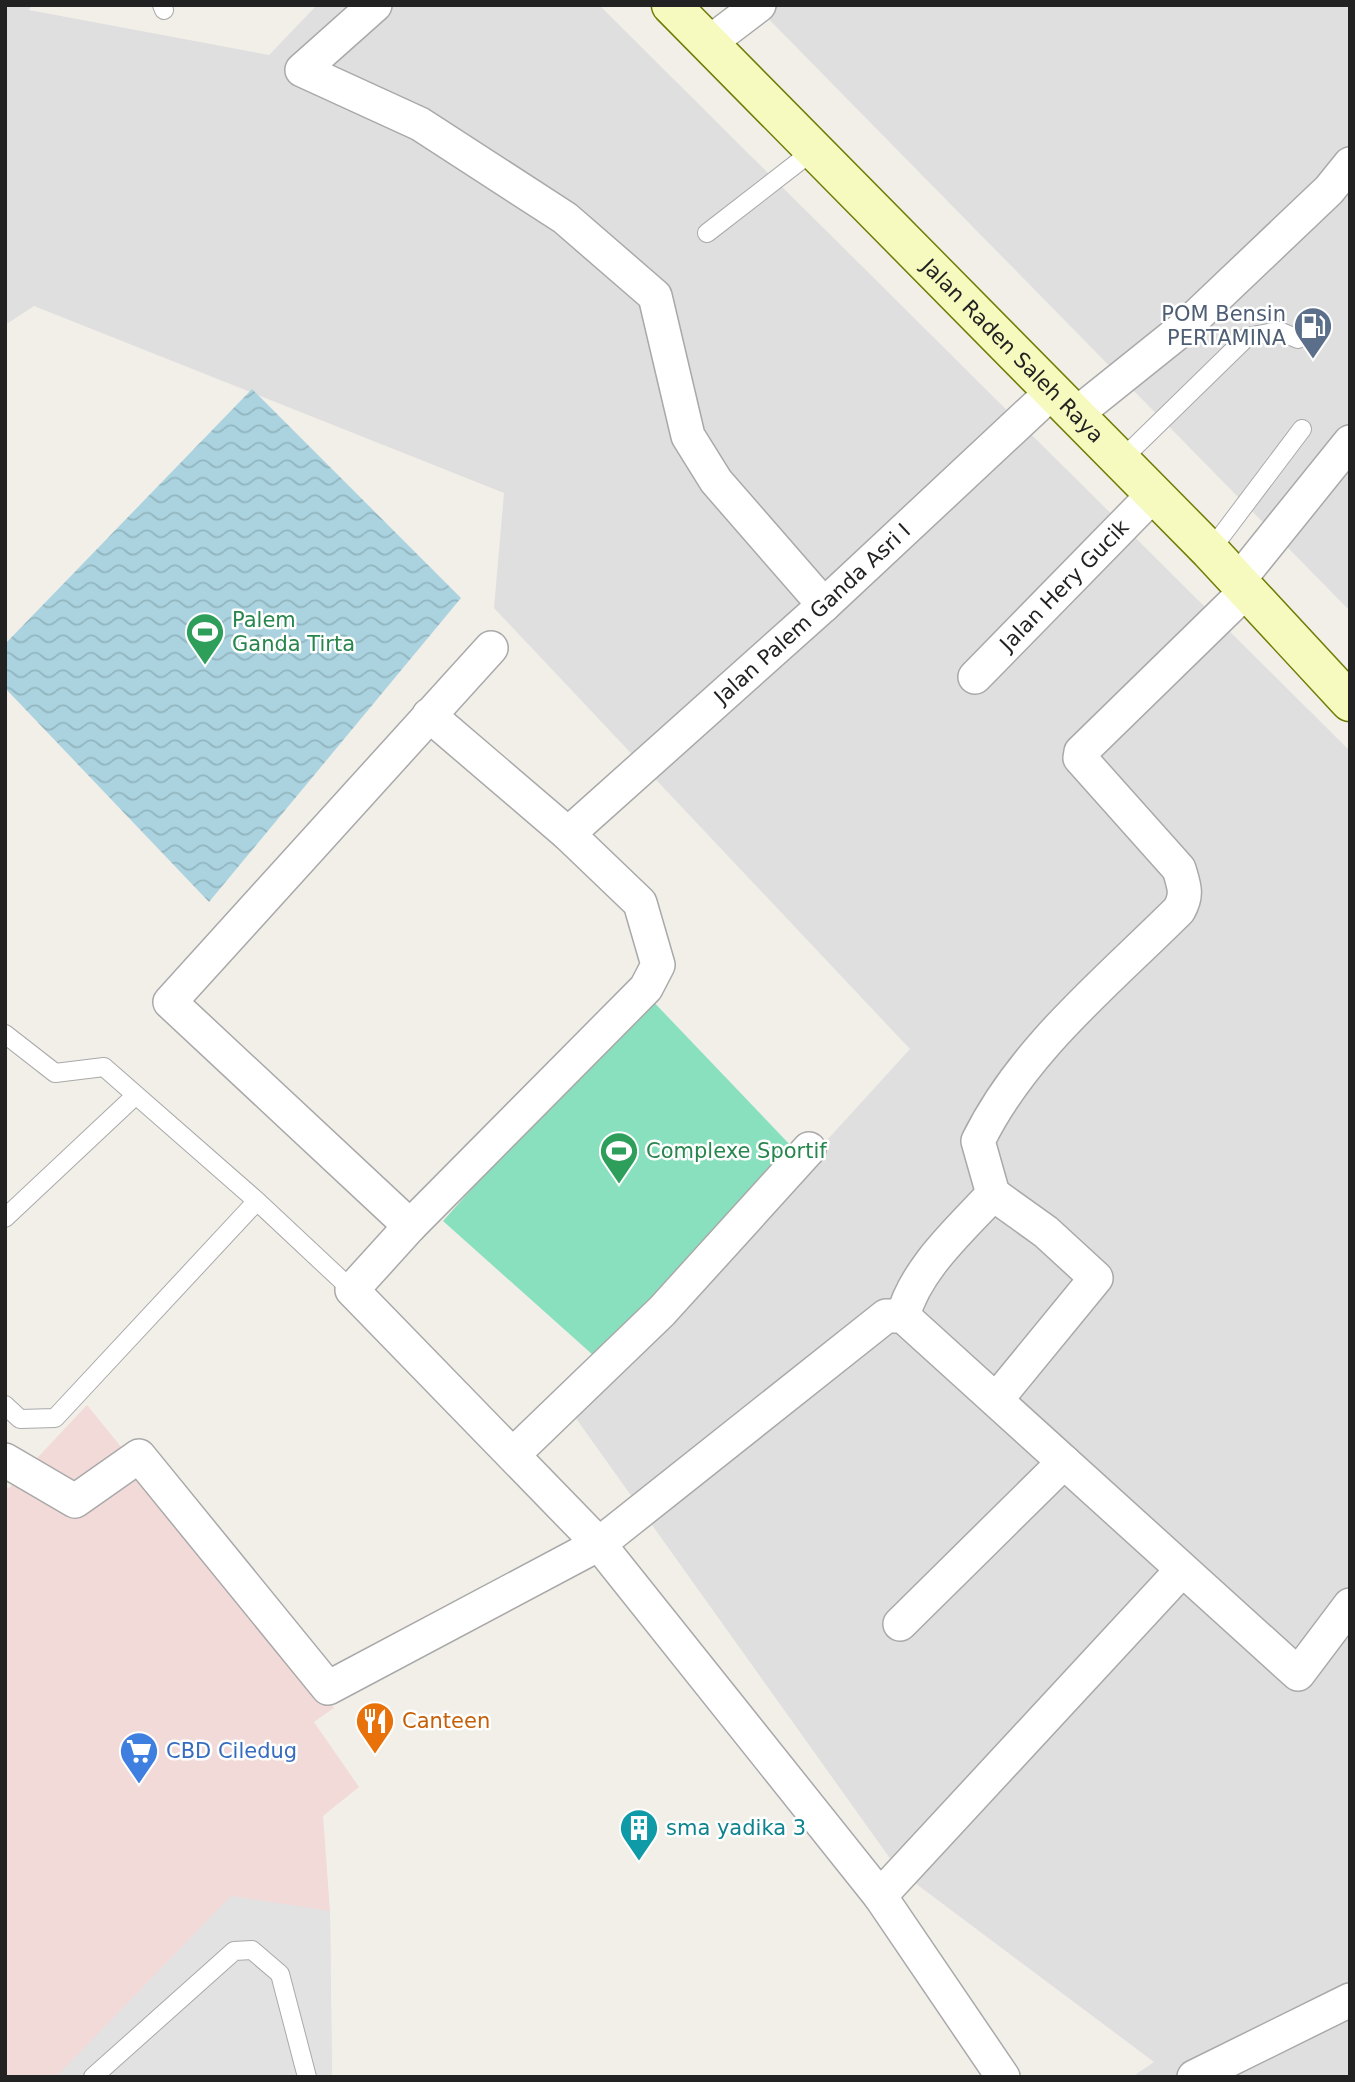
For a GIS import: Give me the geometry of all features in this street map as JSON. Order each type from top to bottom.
[{"type":"main road","name":"Jalan Raden Saleh Raya","points":[[671,5],[1210,551],[1350,702]]},
{"type":"street","points":[[375,5],[302,70],[420,124],[565,218],[655,296],[688,436],[716,481],[824,605]]},
{"type":"street","points":[[709,43],[759,5]]},
{"type":"street","name":"Jalan Palem Ganda Asri I","points":[[568,834],[824,605],[1064,403],[1186,327],[1329,190],[1350,164]]},
{"type":"street","points":[[996,1400],[1096,1278],[1046,1232],[993,1194],[978,1141],[1009,1087],[1042,1047],[1180,910],[1185,900],[1186,891],[1179,869],[1080,758],[1084,747],[1142,692],[1243,585],[1350,442]]},
{"type":"street","name":"Jalan Hery Gucik","points":[[975,677],[1153,495]]},
{"type":"street","points":[[410,1226],[170,1002],[491,648]]},
{"type":"street","points":[[429,715],[568,834],[640,903],[658,964],[646,988],[410,1226],[352,1290],[599,1544],[880,1896],[1003,2077]]},
{"type":"street","points":[[523,1445],[662,1311],[809,1149]]},
{"type":"street","points":[[903,1316],[906,1304],[940,1251],[993,1194]]},
{"type":"street","points":[[5,1460],[75,1500],[139,1456],[328,1688],[599,1544],[886,1316],[903,1316],[1297,1674],[1350,1605]]},
{"type":"street","points":[[900,1624],[1064,1462]]},
{"type":"street","points":[[880,1896],[1182,1570]]},
{"type":"street","points":[[1194,2077],[1350,2000]]},
{"type":"lane","points":[[707,233],[814,150]]},
{"type":"lane","points":[[1120,461],[1247,337],[1279,331],[1298,339]]},
{"type":"lane","points":[[1210,551],[1302,429]]},
{"type":"lane","points":[[5,1034],[55,1073],[104,1067],[257,1201],[352,1290]]},
{"type":"lane","points":[[5,1218],[136,1095]]},
{"type":"lane","points":[[5,1405],[20,1419],[55,1418],[257,1201]]},
{"type":"lane","points":[[93,2077],[234,1951],[252,1950],[280,1975],[307,2077]]},
{"type":"shaded area","points":[[5,5],[32,5],[29,10],[269,55],[317,5],[599,5],[1350,751],[1350,2077],[1132,2077],[1154,2062],[899,1871],[575,1417],[910,1049],[494,608],[504,493],[34,306],[5,325]]},
{"type":"shaded area","points":[[755,5],[1350,5],[1350,611]]},
{"type":"shaded area","points":[[87,1405],[334,1708],[314,1722],[359,1787],[323,1816],[330,1911],[332,2077],[5,2077],[5,1487],[9,1488]]},
{"type":"shaded area","points":[[231,1896],[330,1911],[332,2077],[56,2077]]},
{"type":"green space","name":"Complexe Sportif","points":[[646,994],[794,1149],[603,1364],[443,1221]]},
{"type":"water","name":"Palem Ganda Tirta","points":[[252,389],[461,598],[209,902],[5,688],[5,644]]},
{"type":"place","name":"POM Bensin PERTAMINA","points":[[1313,360]]},
{"type":"place","name":"Palem Ganda Tirta","points":[[205,666]]},
{"type":"place","name":"Complexe Sportif","points":[[619,1185]]},
{"type":"place","name":"Canteen","points":[[375,1755]]},
{"type":"place","name":"CBD Ciledug","points":[[139,1785]]},
{"type":"place","name":"sma yadika 3","points":[[639,1862]]}]
